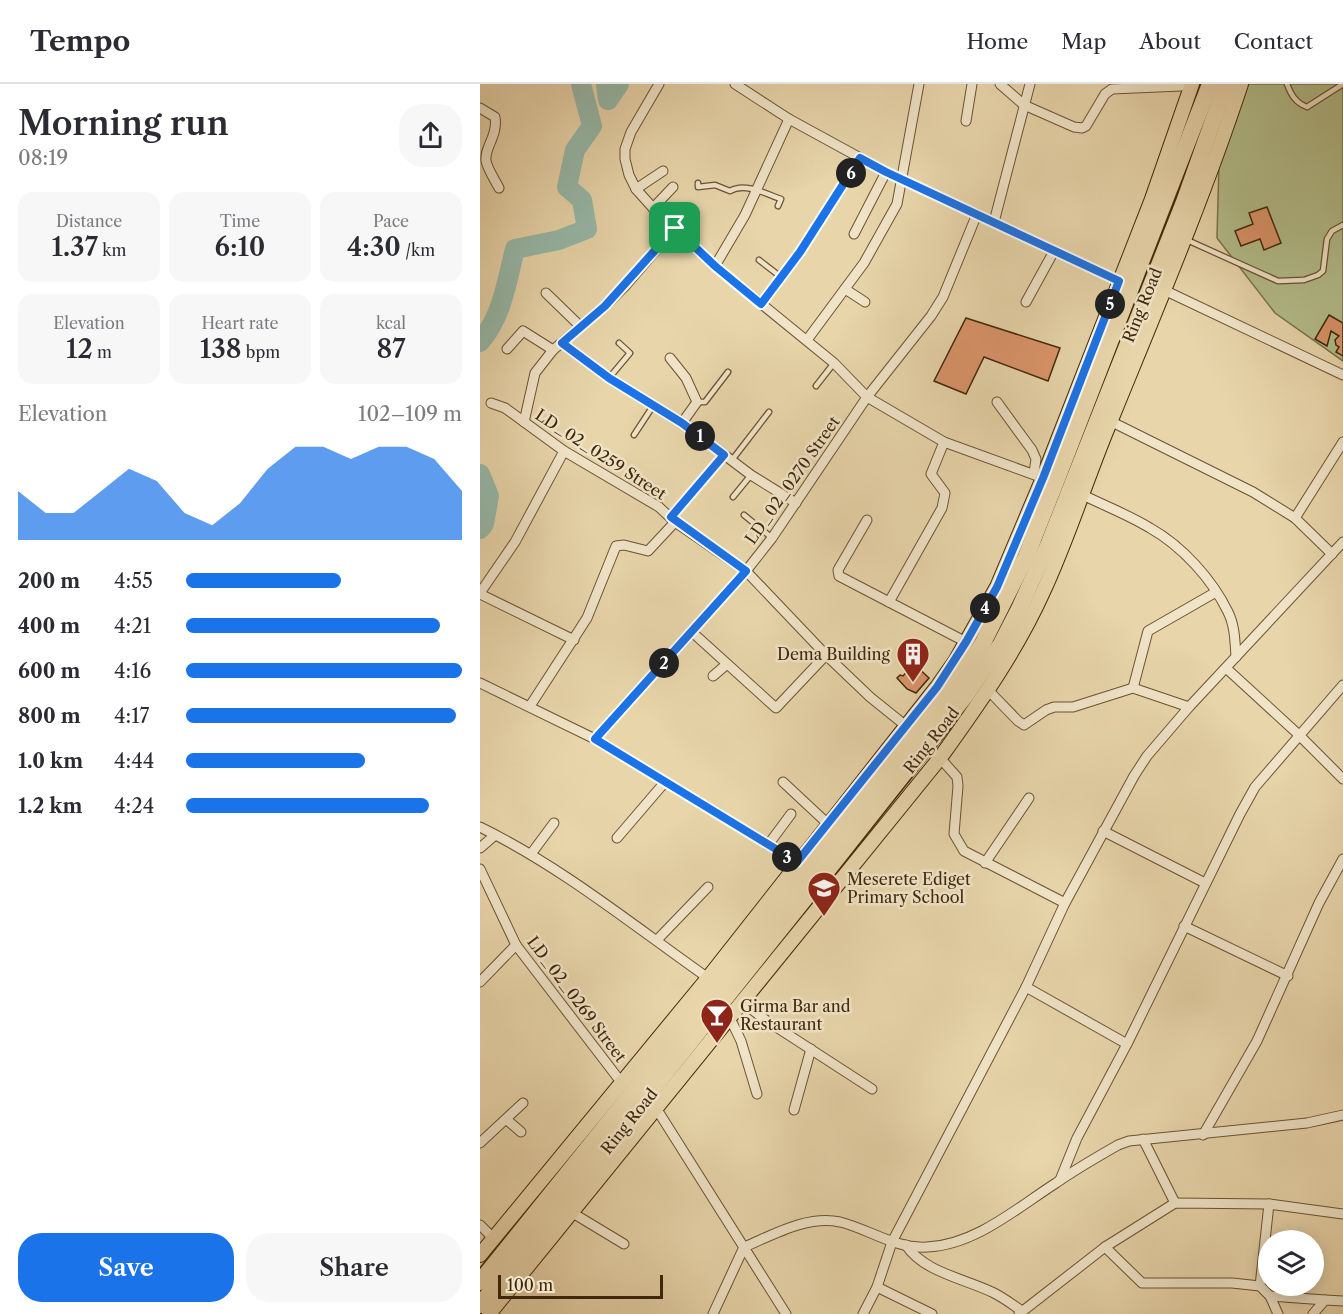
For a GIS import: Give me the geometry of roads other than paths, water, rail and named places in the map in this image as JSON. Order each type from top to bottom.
[{"type":"highway","name":"Ring Road","points":[[480,1282],[773,918],[956,685],[979,650],[1026,557],[1161,215],[1210,84]]},
{"type":"highway","name":"Ring Road","points":[[480,1305],[819,882],[966,695],[1001,644],[1049,543],[1184,202],[1226,84]]},
{"type":"main road","points":[[489,1314],[940,758],[989,691],[1043,594],[1184,239],[1241,84]]},
{"type":"main road","points":[[480,1255],[708,978],[937,687],[966,642],[997,587],[1039,476],[1152,199],[1187,85]]},
{"type":"street","points":[[659,84],[631,132],[625,149],[629,175],[636,189],[653,208],[715,266],[834,363],[867,398],[944,442],[1039,476],[1032,450],[997,402]]},
{"type":"street","points":[[735,84],[789,118],[886,172],[1119,281]]},
{"type":"street","points":[[807,340],[864,262],[897,204],[919,84]]},
{"type":"street","points":[[966,121],[972,84]]},
{"type":"street","points":[[1000,84],[1023,105],[1074,128],[1086,126],[1105,94],[1112,89],[1187,85]]},
{"type":"street","points":[[993,222],[1030,84]]},
{"type":"street","points":[[480,108],[495,117],[497,129],[486,153],[486,160],[499,188]]},
{"type":"street","points":[[715,266],[757,190],[789,118]]},
{"type":"street","points":[[761,304],[827,212],[860,158]]},
{"type":"street","points":[[636,189],[663,171]]},
{"type":"street","points":[[854,234],[886,172]]},
{"type":"street","points":[[653,208],[673,187]]},
{"type":"street","name":"LD_02_0270 Street","points":[[595,739],[746,571],[772,538],[867,398],[931,316],[943,297],[977,214]]},
{"type":"street","points":[[524,422],[535,373],[553,350],[626,285],[675,228]]},
{"type":"street","points":[[1026,302],[1054,251]]},
{"type":"street","points":[[845,289],[865,302]]},
{"type":"street","points":[[1164,290],[1343,375]]},
{"type":"street","points":[[546,294],[580,326]]},
{"type":"street","points":[[507,349],[523,332],[553,350]]},
{"type":"street","points":[[562,343],[609,378],[682,423],[751,475],[796,503]]},
{"type":"street","points":[[670,358],[686,378],[697,402],[682,423]]},
{"type":"street","name":"LD_02_0259 Street","points":[[491,403],[506,408],[564,451],[659,507],[746,571],[826,655],[870,697],[906,726]]},
{"type":"street","points":[[1110,421],[1253,492],[1295,518],[1332,554]]},
{"type":"street","points":[[889,602],[942,508],[945,493],[931,474],[944,442]]},
{"type":"street","points":[[1295,518],[1343,442]]},
{"type":"street","points":[[564,451],[515,542],[481,590],[574,640]]},
{"type":"street","points":[[530,706],[587,618],[616,546],[624,545],[648,551],[728,457]]},
{"type":"street","points":[[1083,495],[1150,528],[1169,540],[1194,564],[1216,592],[1228,613],[1232,623],[1236,657]]},
{"type":"street","points":[[867,520],[838,570],[838,574],[845,581],[966,642]]},
{"type":"street","points":[[863,1314],[878,1287],[892,1242],[1026,987],[1065,903],[1103,831],[1147,756],[1189,707],[1343,542]]},
{"type":"street","points":[[1133,688],[1148,631],[1216,592]]},
{"type":"street","points":[[692,632],[776,708],[826,655]]},
{"type":"street","points":[[714,676],[727,664]]},
{"type":"street","points":[[1226,668],[1343,779]]},
{"type":"street","points":[[480,683],[595,739],[797,862]]},
{"type":"street","points":[[1060,1180],[1072,1147],[1127,1044],[1205,884],[1256,787],[1343,685]]},
{"type":"street","points":[[989,691],[1018,721],[1024,724],[1054,707],[1073,707],[1133,688],[1189,707]]},
{"type":"street","points":[[940,758],[957,777],[954,834],[964,851],[1065,903]]},
{"type":"street","points":[[783,782],[828,824]]},
{"type":"street","points":[[617,838],[665,783]]},
{"type":"street","points":[[985,863],[1029,798]]},
{"type":"street","points":[[768,845],[791,814]]},
{"type":"street","points":[[531,855],[554,823]]},
{"type":"street","points":[[480,827],[531,855],[657,940],[708,978]]},
{"type":"street","points":[[1103,831],[1205,884]]},
{"type":"street","points":[[480,848],[495,835]]},
{"type":"street","points":[[1203,1135],[1257,1041],[1319,903],[1343,859]]},
{"type":"street","name":"LD_02_0269 Street","points":[[480,869],[516,945],[621,1082]]},
{"type":"street","points":[[657,940],[708,887]]},
{"type":"street","points":[[1184,926],[1288,976]]},
{"type":"street","points":[[480,982],[516,945]]},
{"type":"street","points":[[1026,987],[1127,1044]]},
{"type":"street","points":[[742,1002],[767,1021],[872,1089]]},
{"type":"street","points":[[730,1018],[741,1041],[758,1094]]},
{"type":"street","points":[[794,1110],[811,1049]]},
{"type":"street","points":[[480,1143],[523,1103]]},
{"type":"street","points":[[656,1108],[786,1314]]},
{"type":"street","points":[[713,1314],[744,1246],[793,1226],[819,1220],[839,1222],[892,1242],[928,1247],[976,1234],[1118,1145],[1143,1139],[1203,1135],[1307,1123],[1343,1114]]},
{"type":"street","points":[[507,1120],[521,1132]]},
{"type":"street","points":[[1143,1139],[1175,1203]]},
{"type":"street","points":[[906,1245],[911,1254],[923,1264],[997,1294],[1021,1312],[1105,1247],[1175,1203],[1269,1204],[1343,1214]]},
{"type":"street","points":[[1266,1230],[1269,1204]]},
{"type":"street","points":[[571,1212],[624,1244]]},
{"type":"street","points":[[480,1225],[493,1238]]},
{"type":"street","points":[[1105,1247],[1142,1283],[1232,1283],[1258,1287]]},
{"type":"street","points":[[878,1287],[932,1314]]},
{"type":"street","points":[[1278,1314],[1270,1296],[1343,1301]]},
{"type":"street","points":[[1313,1314],[1325,1300]]},
{"type":"lane","points":[[1287,84],[1299,104],[1307,107],[1343,84]]},
{"type":"lane","points":[[698,183],[698,187],[715,185],[730,191],[739,187],[757,190],[781,199],[778,206]]},
{"type":"lane","points":[[1184,239],[1278,281],[1304,280],[1318,276],[1323,271],[1327,239],[1332,231],[1343,225]]},
{"type":"lane","points":[[759,260],[781,277]]},
{"type":"lane","points":[[609,378],[630,353],[619,343]]},
{"type":"lane","points":[[816,386],[834,363]]},
{"type":"lane","points":[[697,402],[705,402],[728,372]]},
{"type":"lane","points":[[634,435],[653,406]]},
{"type":"lane","points":[[728,457],[769,412]]},
{"type":"lane","points":[[733,497],[751,475]]},
{"type":"lane","points":[[744,515],[772,538]]},
{"type":"waterway","points":[[480,342],[499,310],[515,249],[559,240],[587,229],[582,200],[567,187],[575,150],[592,126],[581,84]]},
{"type":"waterway","points":[[606,84],[608,100],[619,84]]},
{"type":"waterway","points":[[480,474],[489,496],[484,524],[480,529]]},
{"type":"place","name":"Dema Building","points":[[913,683]]},
{"type":"place","name":"Meserete Ediget Primary School","points":[[824,917]]},
{"type":"place","name":"Girma Bar and Restaurant","points":[[717,1044]]}]
